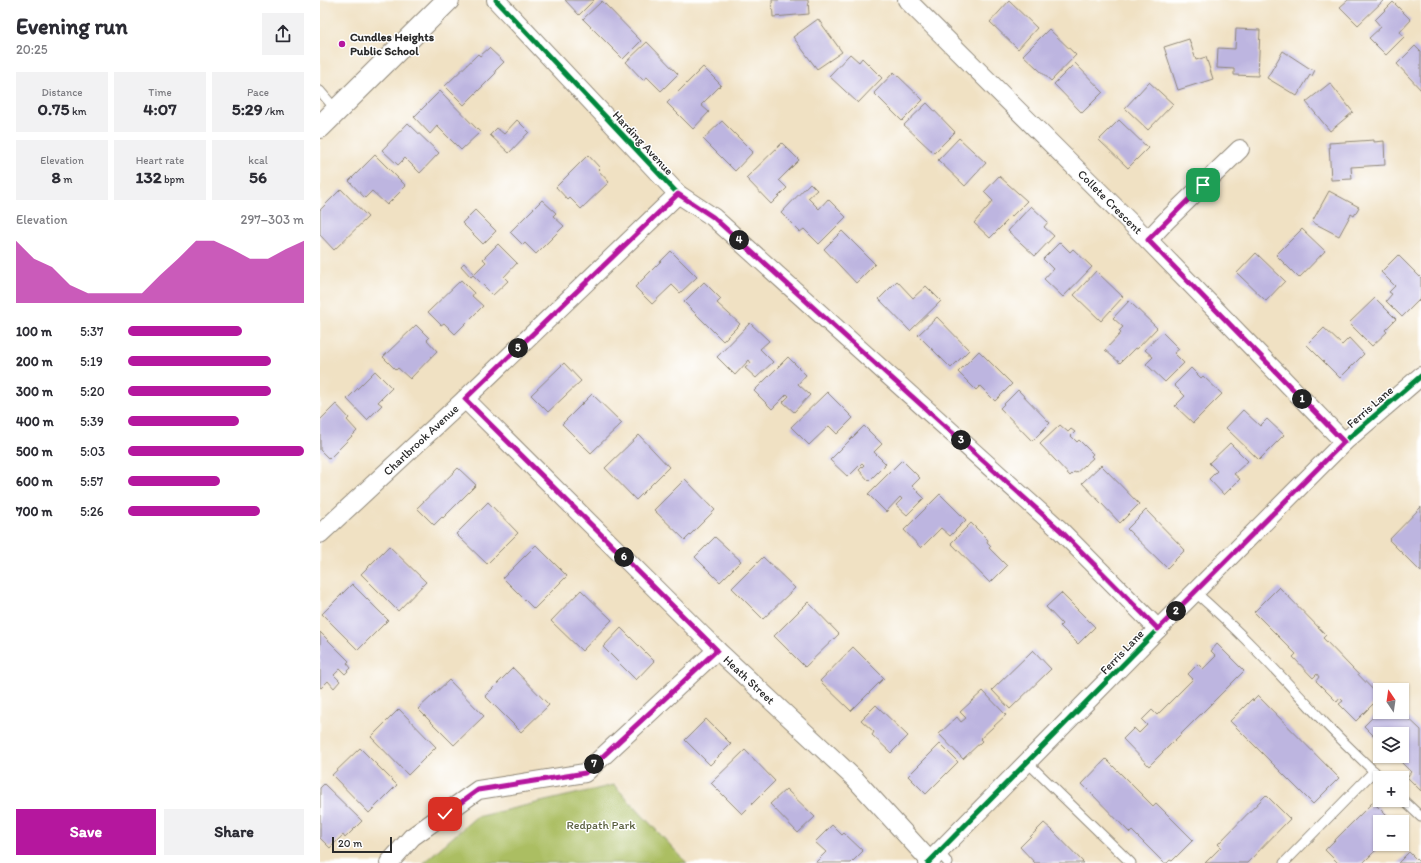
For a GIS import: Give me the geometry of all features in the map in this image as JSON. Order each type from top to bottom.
[{"type":"main road","points":[[320,127],[448,0]]},
{"type":"street","name":"Harding Avenue","points":[[496,0],[678,194],[713,217],[1055,525],[1158,629]]},
{"type":"street","name":"Collete Crescent","points":[[907,0],[1148,240],[1344,442]]},
{"type":"street","points":[[1148,240],[1240,149]]},
{"type":"street","name":"Charlbrook Avenue","points":[[320,534],[465,399],[678,194]]},
{"type":"street","name":"Ferris Lane","points":[[936,860],[1028,762],[1344,442],[1421,376]]},
{"type":"street","name":"Heath Street","points":[[465,399],[717,650],[855,779],[936,860]]},
{"type":"street","points":[[389,863],[412,837],[478,790],[585,773],[717,650]]},
{"type":"lane","points":[[320,91],[337,111]]},
{"type":"lane","points":[[1195,592],[1214,608],[1274,667],[1323,721],[1374,771]]},
{"type":"lane","points":[[1028,762],[1131,863]]},
{"type":"lane","points":[[1284,863],[1373,772]]},
{"type":"lane","points":[[1409,806],[1421,817]]},
{"type":"green space","name":"Redpath Park","points":[[614,785],[687,863],[423,863],[476,817]]},
{"type":"building","points":[[565,0],[594,0],[579,15]]},
{"type":"building","points":[[772,0],[808,0],[809,14],[773,17]]},
{"type":"building","points":[[1348,0],[1384,0],[1358,25],[1340,7]]},
{"type":"building","points":[[602,1],[641,41],[623,59],[583,19]]},
{"type":"building","points":[[1009,1],[1037,28],[1018,49],[990,22]]},
{"type":"building","points":[[1393,2],[1411,20],[1400,32],[1404,37],[1386,55],[1369,38],[1381,27],[1375,20]]},
{"type":"building","points":[[818,19],[842,52],[817,69],[793,37]]},
{"type":"building","points":[[1049,29],[1076,55],[1051,81],[1023,55]]},
{"type":"building","points":[[1236,29],[1260,30],[1258,76],[1234,75],[1234,69],[1217,68],[1218,48],[1235,49]]},
{"type":"building","points":[[1189,39],[1196,60],[1206,57],[1213,79],[1178,90],[1164,47]]},
{"type":"building","points":[[647,42],[678,74],[661,91],[647,77],[643,80],[626,62]]},
{"type":"building","points":[[1415,46],[1421,52],[1421,90],[1397,64]]},
{"type":"building","points":[[489,48],[504,62],[495,71],[496,73],[464,105],[445,86],[478,54],[480,56]]},
{"type":"building","points":[[1283,51],[1309,68],[1315,70],[1312,76],[1310,75],[1297,96],[1267,78]]},
{"type":"building","points":[[850,54],[859,62],[862,58],[882,78],[858,103],[829,76]]},
{"type":"building","points":[[1075,63],[1103,92],[1082,113],[1054,84]]},
{"type":"building","points":[[703,67],[721,85],[701,105],[709,112],[693,129],[667,103]]},
{"type":"building","points":[[894,72],[923,100],[902,121],[874,93]]},
{"type":"building","points":[[1149,82],[1173,104],[1148,130],[1125,108]]},
{"type":"building","points":[[1330,83],[1353,112],[1330,131],[1306,102]]},
{"type":"building","points":[[440,91],[480,132],[461,150],[437,126],[430,134],[414,117]]},
{"type":"building","points":[[927,103],[955,132],[934,153],[904,125]]},
{"type":"building","points":[[517,120],[529,132],[509,153],[490,135],[497,128],[504,134]]},
{"type":"building","points":[[1119,120],[1148,148],[1128,168],[1099,140]]},
{"type":"building","points":[[722,121],[753,152],[735,171],[703,139]]},
{"type":"building","points":[[408,123],[439,153],[420,173],[405,158],[398,165],[382,150]]},
{"type":"building","points":[[959,138],[986,163],[965,186],[938,160]]},
{"type":"building","points":[[1374,140],[1374,142],[1384,141],[1385,165],[1351,167],[1352,179],[1331,180],[1329,143]]},
{"type":"building","points":[[782,143],[799,160],[779,180],[787,188],[771,204],[746,178]]},
{"type":"building","points":[[375,155],[406,186],[387,205],[372,191],[365,198],[349,181]]},
{"type":"building","points":[[588,155],[600,168],[598,170],[609,182],[581,209],[570,198],[568,200],[556,187]]},
{"type":"building","points":[[999,176],[1027,201],[990,238],[974,223],[993,201],[984,192]]},
{"type":"building","points":[[810,183],[817,190],[808,198],[819,209],[828,199],[846,217],[819,244],[804,229],[800,232],[781,213]]},
{"type":"building","points":[[341,189],[368,217],[334,250],[320,235],[320,210]]},
{"type":"building","points":[[1329,191],[1359,207],[1354,216],[1351,214],[1339,236],[1312,222]]},
{"type":"building","points":[[542,200],[556,213],[553,216],[564,226],[536,254],[525,243],[523,245],[510,232]]},
{"type":"building","points":[[1031,206],[1048,222],[1044,227],[1054,236],[1035,256],[1008,231]]},
{"type":"building","points":[[475,210],[496,231],[483,244],[462,223]]},
{"type":"building","points":[[1302,229],[1325,251],[1299,278],[1276,255]]},
{"type":"building","points":[[842,231],[875,264],[856,283],[824,249]]},
{"type":"building","points":[[1060,242],[1070,252],[1073,249],[1092,267],[1063,297],[1044,279],[1053,269],[1043,259]]},
{"type":"building","points":[[498,244],[517,263],[504,277],[508,281],[493,295],[473,275],[471,277],[461,266],[464,263],[474,274],[486,262],[483,259]]},
{"type":"building","points":[[671,251],[697,277],[680,293],[672,285],[652,304],[635,287]]},
{"type":"building","points":[[1256,253],[1285,281],[1266,301],[1237,273]]},
{"type":"building","points":[[1398,255],[1421,278],[1421,298],[1402,317],[1386,301],[1392,294],[1389,292],[1395,286],[1381,272]]},
{"type":"building","points":[[1096,271],[1123,297],[1101,321],[1074,295]]},
{"type":"building","points":[[461,280],[474,293],[472,296],[483,306],[455,334],[444,323],[441,325],[428,312]]},
{"type":"building","points":[[897,281],[913,298],[926,286],[941,301],[910,331],[879,299]]},
{"type":"building","points":[[704,282],[721,299],[717,303],[740,324],[723,341],[684,302]]},
{"type":"building","points":[[1375,298],[1396,319],[1385,330],[1387,332],[1372,346],[1349,323]]},
{"type":"building","points":[[1129,301],[1157,328],[1137,349],[1135,348],[1120,363],[1105,350],[1121,333],[1119,331],[1123,327],[1113,318]]},
{"type":"building","points":[[937,317],[969,350],[951,368],[918,335]]},
{"type":"building","points":[[750,323],[769,341],[760,349],[773,362],[756,378],[745,368],[751,363],[749,360],[735,375],[717,357]]},
{"type":"building","points":[[416,325],[429,338],[427,340],[437,351],[410,379],[398,368],[396,370],[383,357]]},
{"type":"building","points":[[1324,328],[1342,345],[1349,338],[1364,354],[1340,378],[1307,345]]},
{"type":"building","points":[[1162,332],[1179,349],[1174,353],[1184,363],[1165,382],[1146,364],[1153,357],[1145,350]]},
{"type":"building","points":[[979,351],[1012,384],[995,401],[980,386],[976,390],[958,372]]},
{"type":"building","points":[[788,357],[806,375],[798,384],[810,395],[794,412],[783,402],[789,396],[787,394],[772,409],[754,391]]},
{"type":"building","points":[[564,363],[581,381],[548,412],[531,395]]},
{"type":"building","points":[[1191,368],[1201,378],[1203,376],[1222,394],[1193,423],[1175,406],[1185,396],[1174,385]]},
{"type":"building","points":[[375,371],[392,388],[378,402],[382,405],[367,420],[347,399]]},
{"type":"building","points":[[1018,390],[1050,423],[1032,441],[1000,408]]},
{"type":"building","points":[[827,392],[853,418],[837,434],[829,426],[809,445],[791,427]]},
{"type":"building","points":[[592,394],[622,423],[591,453],[562,424]]},
{"type":"building","points":[[336,404],[349,418],[347,420],[357,431],[329,459],[320,450],[320,420]]},
{"type":"building","points":[[1243,410],[1260,426],[1267,419],[1284,435],[1259,460],[1226,428]]},
{"type":"building","points":[[1060,425],[1068,432],[1071,429],[1075,432],[1071,436],[1077,442],[1079,440],[1093,454],[1091,456],[1093,458],[1076,473],[1074,472],[1070,476],[1040,444]]},
{"type":"building","points":[[864,426],[882,444],[874,452],[886,464],[869,481],[859,470],[864,465],[862,463],[848,477],[830,460]]},
{"type":"building","points":[[639,435],[669,467],[636,500],[605,468]]},
{"type":"building","points":[[1230,443],[1248,461],[1234,474],[1240,479],[1224,495],[1209,479],[1217,471],[1209,463]]},
{"type":"building","points":[[902,460],[920,478],[912,486],[924,498],[907,515],[896,505],[902,499],[900,497],[886,512],[868,494]]},
{"type":"building","points":[[1101,465],[1139,504],[1120,523],[1082,483]]},
{"type":"building","points":[[458,468],[476,485],[434,525],[417,508]]},
{"type":"building","points":[[685,479],[715,510],[685,540],[654,510]]},
{"type":"building","points":[[940,494],[966,520],[950,536],[941,528],[921,548],[904,530]]},
{"type":"building","points":[[488,502],[518,533],[487,564],[456,534]]},
{"type":"building","points":[[1421,507],[1421,572],[1389,540]]},
{"type":"building","points":[[1146,510],[1185,550],[1167,568],[1127,529]]},
{"type":"building","points":[[971,523],[988,540],[987,542],[991,546],[989,548],[1007,566],[990,583],[951,543]]},
{"type":"building","points":[[715,537],[741,561],[720,582],[695,557]]},
{"type":"building","points":[[536,545],[567,576],[534,609],[503,578]]},
{"type":"building","points":[[389,546],[426,582],[398,611],[361,574]]},
{"type":"building","points":[[763,557],[795,588],[763,619],[732,588]]},
{"type":"building","points":[[352,584],[388,620],[358,650],[322,614]]},
{"type":"building","points":[[1279,587],[1326,635],[1323,638],[1373,690],[1373,704],[1356,721],[1339,704],[1343,701],[1340,698],[1337,702],[1316,681],[1319,677],[1317,674],[1313,678],[1293,657],[1296,654],[1254,612]]},
{"type":"building","points":[[581,590],[612,620],[582,651],[551,621]]},
{"type":"building","points":[[1061,593],[1095,627],[1078,644],[1060,626],[1062,624],[1046,607]]},
{"type":"building","points":[[808,602],[839,634],[805,667],[774,636]]},
{"type":"building","points":[[621,628],[654,661],[636,680],[603,647]]},
{"type":"building","points":[[320,632],[349,661],[347,663],[351,668],[345,674],[340,669],[334,675],[340,681],[334,688],[328,681],[321,688],[320,687]]},
{"type":"building","points":[[1217,644],[1244,671],[1149,766],[1123,739],[1134,728],[1139,733],[1147,725],[1142,720],[1152,710],[1157,715],[1193,679],[1188,674],[1198,664],[1203,669],[1216,656],[1211,651]]},
{"type":"building","points":[[853,647],[884,678],[851,711],[820,681]]},
{"type":"building","points":[[1033,650],[1051,669],[1010,709],[992,690]]},
{"type":"building","points":[[513,668],[549,705],[521,732],[485,696]]},
{"type":"building","points":[[449,680],[484,716],[454,745],[418,709]]},
{"type":"building","points":[[983,691],[1006,715],[980,739],[982,741],[963,759],[939,734],[957,717],[961,722],[966,718],[960,712]]},
{"type":"building","points":[[1258,696],[1339,778],[1313,804],[1230,721],[1252,699],[1253,701]]},
{"type":"building","points":[[876,705],[908,736],[891,753],[872,735],[874,732],[861,720]]},
{"type":"building","points":[[399,709],[436,747],[408,775],[371,737]]},
{"type":"building","points":[[1373,717],[1373,719],[1409,719],[1421,730],[1421,791],[1409,779],[1409,774],[1411,772],[1402,763],[1409,763],[1409,727],[1373,727],[1373,735],[1364,726]]},
{"type":"building","points":[[706,719],[731,744],[710,765],[685,740]]},
{"type":"building","points":[[940,744],[958,762],[926,794],[908,776]]},
{"type":"building","points":[[360,748],[397,785],[369,813],[332,775]]},
{"type":"building","points":[[745,750],[775,781],[742,814],[711,783]]},
{"type":"building","points":[[1106,759],[1153,806],[1156,803],[1193,840],[1172,861],[1170,860],[1167,863],[1164,863],[1132,831],[1130,833],[1082,784]]},
{"type":"building","points":[[324,784],[362,821],[345,838],[343,835],[330,848],[320,838],[320,788]]},
{"type":"building","points":[[786,789],[815,817],[798,833],[770,804]]},
{"type":"building","points":[[1266,795],[1290,819],[1247,863],[1205,863],[1221,847],[1218,844]]},
{"type":"building","points":[[1373,802],[1373,807],[1378,807],[1386,815],[1373,815],[1373,851],[1375,851],[1363,863],[1338,863],[1325,850]]},
{"type":"building","points":[[1044,823],[1084,863],[1035,863],[1020,847]]},
{"type":"building","points":[[832,825],[842,835],[844,833],[863,851],[851,863],[815,863],[826,852],[815,842]]},
{"type":"building","points":[[1409,852],[1420,863],[1398,863]]},
{"type":"cycle path","points":[[496,0],[678,194],[713,217],[1061,531],[1158,629]]},
{"type":"cycle path","points":[[928,863],[1344,442],[1421,376]]},
{"type":"place","name":"Cundles Heights Public School","points":[[342,44]]},
{"type":"route","points":[[445,814],[478,790],[585,773],[717,650],[465,399],[678,194],[713,217],[1061,531],[1158,629],[1344,442],[1148,240],[1203,185]]}]
